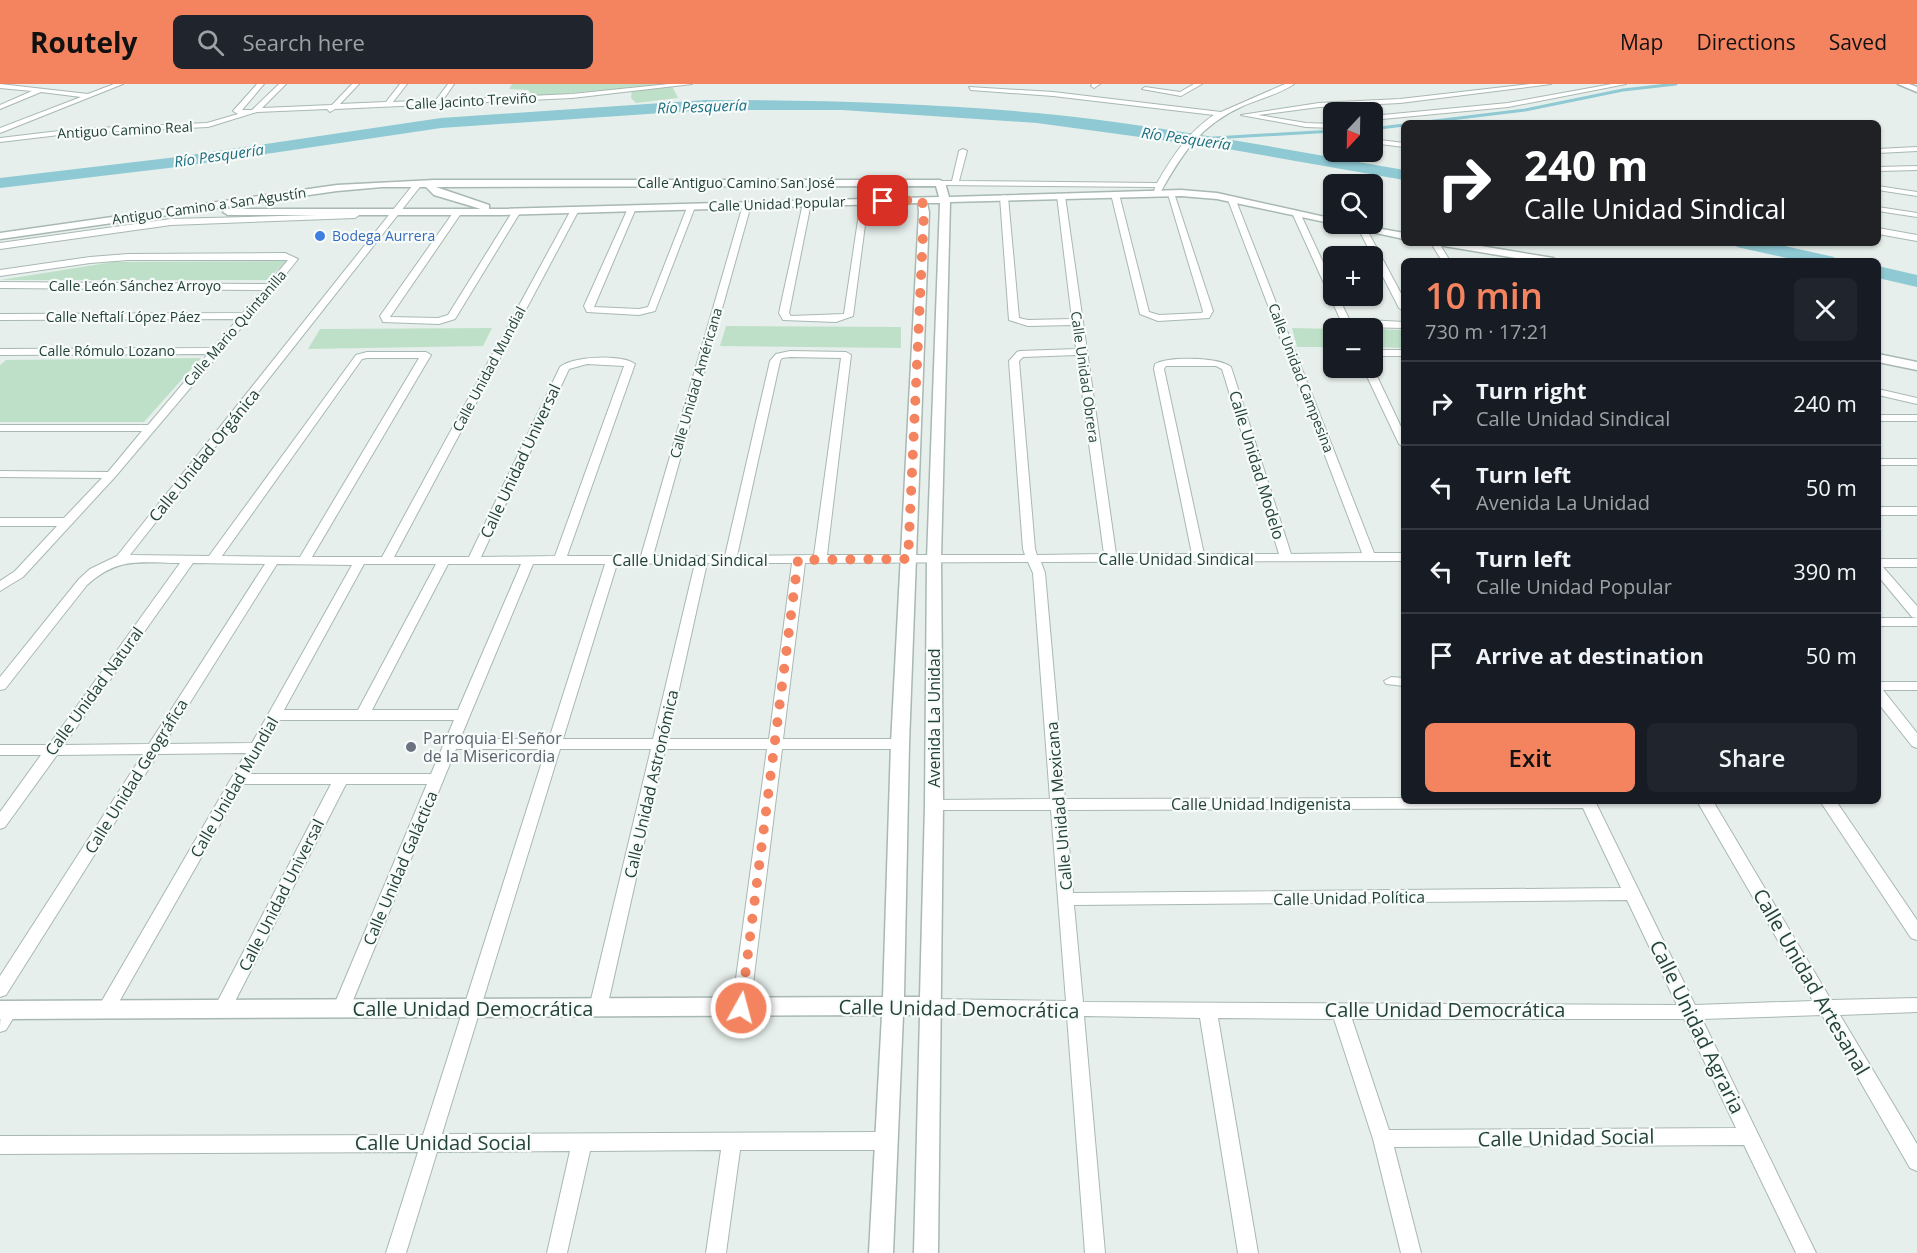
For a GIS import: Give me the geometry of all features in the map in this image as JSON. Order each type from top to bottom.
[{"type":"street","points":[[0,131],[120,84]]},
{"type":"street","points":[[261,84],[237,111],[252,112],[283,84]]},
{"type":"street","points":[[335,107],[356,84]]},
{"type":"street","points":[[387,105],[404,84]]},
{"type":"street","points":[[437,103],[451,84]]},
{"type":"street","name":"Calle Jacinto Treviño","points":[[335,107],[343,110],[387,105],[572,96],[690,84]]},
{"type":"street","points":[[1150,84],[1145,89],[1177,94],[1199,84]]},
{"type":"street","points":[[1158,189],[1171,166],[1201,129],[1225,113],[1291,84]]},
{"type":"street","points":[[1245,115],[1331,104],[1413,100],[1548,84]]},
{"type":"street","points":[[1383,117],[1508,105],[1623,84]]},
{"type":"street","points":[[1902,84],[1917,90]]},
{"type":"street","points":[[0,86],[87,95]]},
{"type":"street","points":[[971,88],[1053,94],[1323,126]]},
{"type":"street","points":[[0,107],[41,90]]},
{"type":"street","name":"Antiguo Camino Real","points":[[0,141],[76,130],[195,126],[252,112],[309,114],[335,107]]},
{"type":"street","points":[[1255,117],[1282,111]]},
{"type":"street","points":[[1383,142],[1401,145]]},
{"type":"street","points":[[1881,151],[1917,149]]},
{"type":"street","points":[[955,183],[963,151]]},
{"type":"street","points":[[1881,169],[1917,168]]},
{"type":"street","name":"Calle Antiguo Camino San José","points":[[419,183],[942,192],[955,183],[1087,189],[1158,189]]},
{"type":"street","name":"Antiguo Camino a San Agustín","points":[[0,238],[337,188],[419,183]]},
{"type":"street","name":"Calle Unidad Orgánica","points":[[0,686],[88,577],[121,559],[419,183]]},
{"type":"street","points":[[434,183],[430,188],[437,193],[501,212]]},
{"type":"street","points":[[0,246],[171,222],[355,216],[389,197],[392,190],[382,184]]},
{"type":"street","points":[[1881,188],[1917,194]]},
{"type":"street","name":"Calle Unidad Popular","points":[[398,212],[458,213],[864,202],[922,200],[942,192],[1004,197],[1061,196],[1087,189],[1116,194],[1158,189],[1170,193],[1204,194],[1323,220]]},
{"type":"street","name":"Avenida La Unidad","points":[[926,1253],[934,804],[934,559],[942,192]]},
{"type":"street","points":[[1116,194],[1144,312],[1152,317],[1206,316],[1208,311],[1170,193]]},
{"type":"street","name":"Calle Unidad Obrera","points":[[1061,196],[1111,559]]},
{"type":"street","points":[[1004,197],[1012,316],[1018,322],[1077,322]]},
{"type":"street","name":"Avenida La Unidad","points":[[881,1253],[893,1007],[900,744],[924,212],[922,200]]},
{"type":"street","name":"Calle Unidad Campesina","points":[[1232,200],[1369,557]]},
{"type":"street","points":[[807,203],[784,316],[791,319],[836,319],[846,317],[850,313],[864,202]]},
{"type":"street","name":"Calle Unidad Américana","points":[[646,560],[747,205]]},
{"type":"street","points":[[632,208],[589,306],[590,310],[649,311],[654,305],[691,207]]},
{"type":"street","points":[[1881,209],[1917,215]]},
{"type":"street","name":"Calle Unidad Mundial","points":[[386,561],[575,210]]},
{"type":"street","points":[[458,213],[385,316],[386,320],[439,321],[452,317],[517,211]]},
{"type":"street","name":"Antiguo Camino a San Agustín","points":[[0,238],[219,212],[398,212]]},
{"type":"street","points":[[1297,215],[1346,321],[1354,324],[1401,325]]},
{"type":"street","points":[[163,217],[275,218]]},
{"type":"street","points":[[1383,232],[1401,235]]},
{"type":"street","points":[[1881,232],[1917,238]]},
{"type":"street","points":[[1365,234],[1401,302]]},
{"type":"street","points":[[1462,246],[1535,258]]},
{"type":"street","name":"Calle Mario Quintanilla","points":[[0,273],[128,256],[293,257],[271,287],[111,475],[19,574],[0,587]]},
{"type":"street","name":"Calle León Sánchez Arroyo","points":[[0,285],[271,287]]},
{"type":"street","name":"Calle Neftalí López Páez","points":[[0,317],[245,316]]},
{"type":"street","name":"Calle Rómulo Lozano","points":[[0,352],[215,351]]},
{"type":"street","name":"Calle Unidad Mexicana","points":[[1081,352],[1029,352],[1020,354],[1014,361],[1029,549],[1039,573],[1095,1253]]},
{"type":"street","points":[[1383,353],[1401,353]]},
{"type":"street","points":[[730,560],[775,361],[778,356],[790,354],[846,355],[820,560]]},
{"type":"street","points":[[213,560],[362,355],[426,356],[304,561]]},
{"type":"street","points":[[1881,359],[1917,366]]},
{"type":"street","name":"Calle Unidad Universal","points":[[473,561],[565,367],[570,363],[630,364],[631,367],[560,560]]},
{"type":"street","name":"Calle Unidad Modelo","points":[[1199,558],[1159,369],[1164,363],[1223,364],[1228,372],[1286,558]]},
{"type":"street","points":[[1373,378],[1401,438]]},
{"type":"street","points":[[1881,393],[1917,401]]},
{"type":"street","points":[[1881,418],[1917,418]]},
{"type":"street","points":[[0,428],[149,428]]},
{"type":"street","points":[[1881,462],[1917,462]]},
{"type":"street","points":[[0,474],[111,475]]},
{"type":"street","points":[[1881,511],[1917,511]]},
{"type":"street","points":[[0,522],[68,522]]},
{"type":"street","name":"Calle Unidad Sindical","points":[[121,559],[473,561],[1401,557]]},
{"type":"street","name":"Calle Unidad Natural","points":[[0,823],[189,560]]},
{"type":"street","name":"Calle Unidad Galáctica","points":[[341,1010],[438,779],[461,715],[529,560]]},
{"type":"street","points":[[396,1253],[612,560]]},
{"type":"street","name":"Calle Unidad Astronómica","points":[[598,1008],[702,560]]},
{"type":"street","points":[[741,1008],[798,560]]},
{"type":"street","name":"Calle Unidad Geográfica","points":[[0,990],[273,561]]},
{"type":"street","name":"Calle Unidad Mundial","points":[[105,1011],[239,779],[360,561]]},
{"type":"street","points":[[363,715],[444,561]]},
{"type":"street","points":[[1881,563],[1917,563]]},
{"type":"street","points":[[1881,572],[1917,614]]},
{"type":"street","points":[[0,574],[19,574]]},
{"type":"street","points":[[1881,622],[1917,622]]},
{"type":"street","points":[[1881,686],[1917,686]]},
{"type":"street","points":[[1881,697],[1917,743]]},
{"type":"street","points":[[274,715],[461,715]]},
{"type":"street","points":[[450,744],[775,746],[900,744]]},
{"type":"street","points":[[0,750],[256,748]]},
{"type":"street","points":[[239,779],[438,779]]},
{"type":"street","name":"Calle Unidad Universal","points":[[222,1010],[340,779]]},
{"type":"street","name":"Calle Unidad Indigenista","points":[[934,804],[1401,803]]},
{"type":"street","name":"Calle Unidad Agraria","points":[[1588,804],[1806,1253]]},
{"type":"street","name":"Calle Unidad Artesanal","points":[[1707,804],[1917,1162]]},
{"type":"street","points":[[1830,804],[1917,933]]},
{"type":"street","name":"Calle Unidad Política","points":[[1067,899],[1632,894]]},
{"type":"street","name":"Calle Unidad Democrática","points":[[3,1015],[105,1011],[930,1006],[1076,1010],[1689,1012],[1917,1005]]},
{"type":"street","points":[[1341,1010],[1382,1139],[1411,1253]]},
{"type":"street","points":[[1208,1011],[1248,1253]]},
{"type":"street","name":"Calle Unidad Social","points":[[1382,1139],[1750,1136]]},
{"type":"street","name":"Calle Unidad Social","points":[[0,1145],[886,1141]]},
{"type":"street","points":[[557,1253],[582,1142]]},
{"type":"street","points":[[716,1253],[732,1142]]},
{"type":"green space","points":[[512,84],[671,84],[678,98],[636,103],[631,98],[632,88],[533,96],[528,90],[509,89]]},
{"type":"green space","points":[[286,261],[268,280],[0,280],[113,262]]},
{"type":"green space","points":[[726,326],[901,327],[901,348],[720,346]]},
{"type":"green space","points":[[492,328],[483,346],[308,349],[320,329]]},
{"type":"green space","points":[[1292,328],[1323,329],[1323,347],[1297,347]]},
{"type":"green space","points":[[1383,329],[1401,330],[1401,348],[1383,347]]},
{"type":"green space","points":[[201,358],[144,422],[0,422],[0,365],[6,360]]},
{"type":"waterway","points":[[1443,120],[1525,110],[1623,90],[1676,84]]},
{"type":"waterway","name":"Río Pesquería","points":[[0,183],[177,162],[441,123],[706,105],[842,105],[1037,118],[1228,144],[1401,174]]},
{"type":"waterway","points":[[1383,128],[1401,125]]},
{"type":"waterway","points":[[1203,141],[1214,138],[1323,132]]},
{"type":"waterway","name":"Río Pesquería","points":[[1758,246],[1813,258]]},
{"type":"waterway","name":"Río Pesquería","points":[[1881,273],[1917,281]]},
{"type":"place","name":"Bodega Aurrera","points":[[320,236]]},
{"type":"place","name":"Parroquia El Señor de la Misericordia","points":[[411,747]]},
{"type":"route","points":[[741,1008],[798,560],[908,559],[924,212],[922,200],[883,201]]}]
